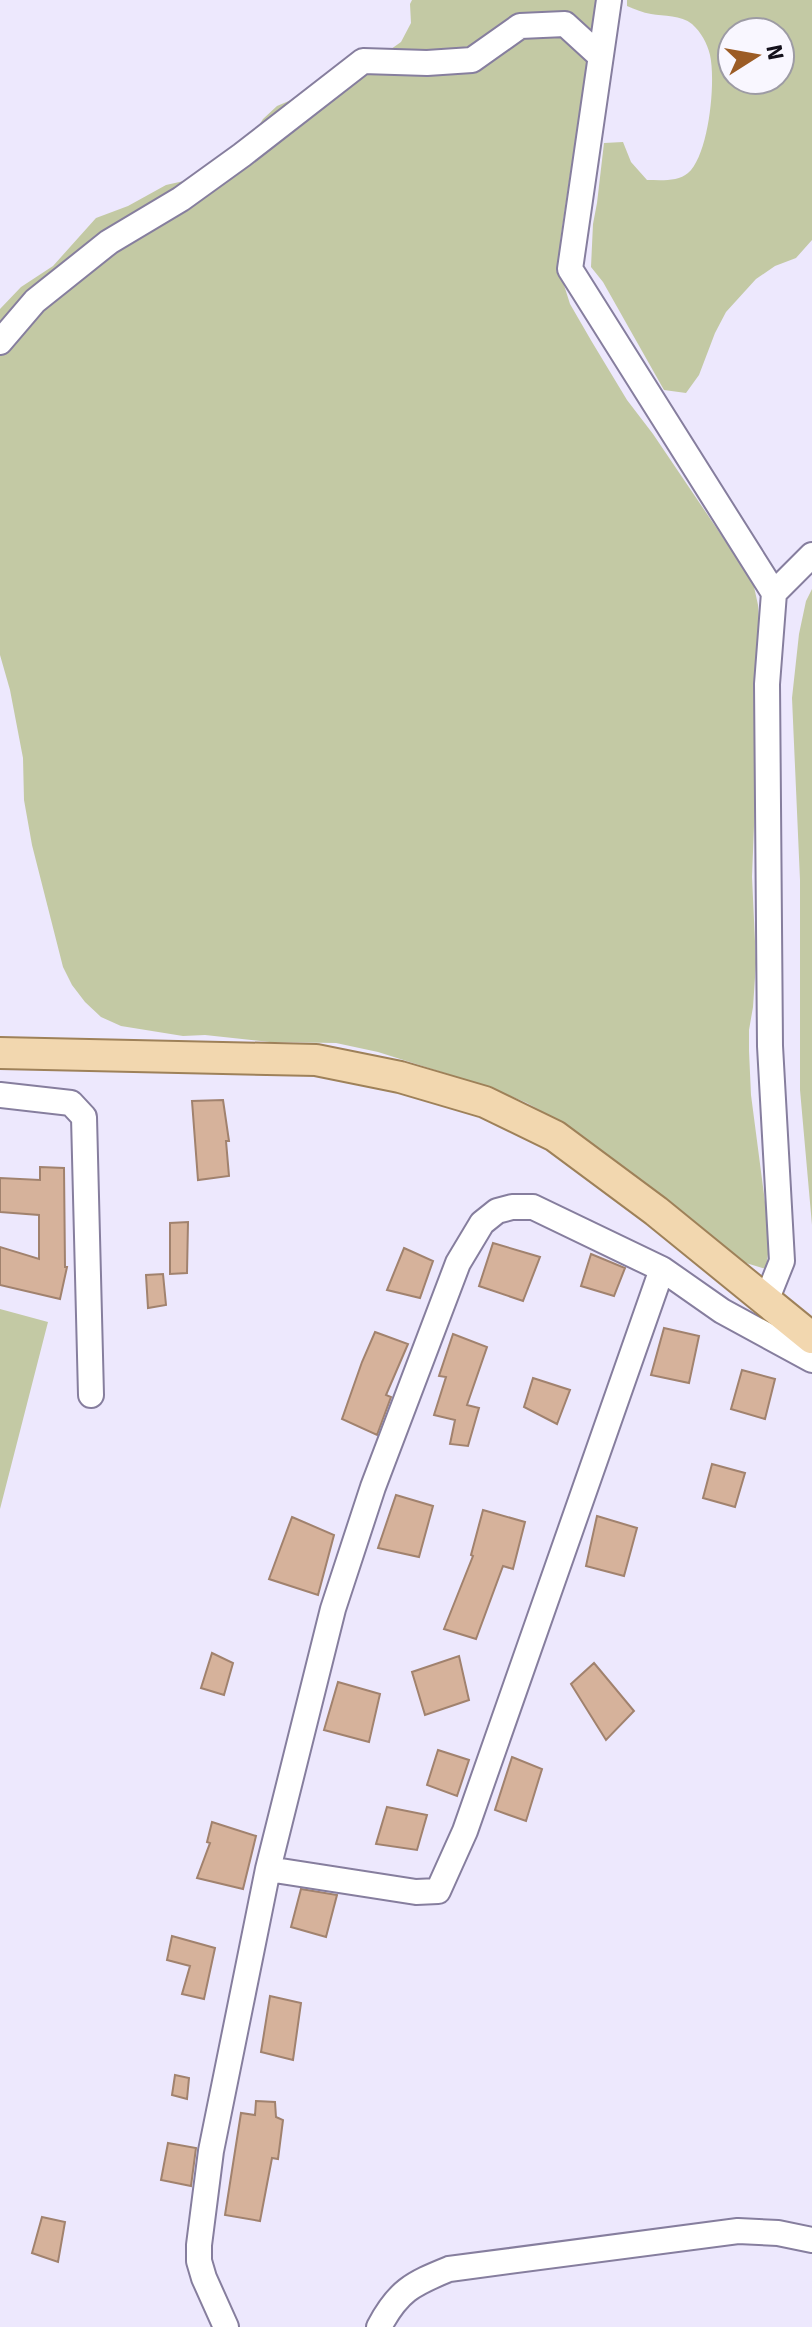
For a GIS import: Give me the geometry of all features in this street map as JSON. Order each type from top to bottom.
[{"type":"main road","points":[[0,1053],[316,1060],[400,1077],[485,1102],[555,1136],[656,1211],[812,1338]]},
{"type":"street","points":[[609,0],[570,269],[774,593],[767,684],[770,1030],[782,1261],[766,1301]]},
{"type":"street","points":[[0,342],[35,301],[109,242],[181,199],[363,61],[427,63],[472,60],[520,26],[565,24],[600,56]]},
{"type":"street","points":[[774,593],[812,555]]},
{"type":"street","points":[[0,1095],[71,1103],[84,1117],[91,1395]]},
{"type":"street","points":[[226,2327],[204,2278],[199,2245],[211,2151],[268,1869],[329,1624],[364,1514],[458,1263],[482,1223],[497,1211],[533,1207],[662,1269],[722,1311],[812,1360]]},
{"type":"street","points":[[268,1869],[416,1892],[438,1891],[465,1831],[662,1269]]},
{"type":"street","points":[[379,2327],[390,2306],[417,2282],[449,2269],[738,2231],[778,2233],[812,2240]]},
{"type":"green space","points":[[412,0],[596,0],[560,242],[564,285],[570,304],[627,400],[753,582],[758,605],[761,648],[752,877],[756,963],[749,1051],[751,1095],[768,1225],[766,1269],[746,1263],[727,1252],[694,1227],[664,1198],[593,1150],[563,1123],[527,1103],[486,1086],[378,1052],[336,1043],[183,1036],[121,1026],[101,1017],[85,1002],[63,967],[32,845],[24,800],[23,758],[0,655],[0,309],[21,287],[53,266],[96,218],[128,206],[166,185],[206,176],[240,155],[263,119],[277,106],[314,86],[344,60],[384,54],[401,42],[411,23]]},
{"type":"green space","points":[[627,0],[812,0],[812,240],[796,258],[775,266],[756,279],[726,312],[699,375],[686,393],[664,390],[603,282],[591,267],[593,224],[604,143],[623,142],[631,162],[647,180],[663,180],[688,173],[695,164],[706,135],[712,82],[707,46],[692,24],[672,16],[627,6]]},
{"type":"green space","points":[[812,589],[812,1225],[800,1090],[800,880],[792,698],[799,634],[806,601]]},
{"type":"green space","points":[[0,1309],[48,1322],[0,1509]]},
{"type":"building","points":[[223,1100],[229,1141],[226,1141],[229,1176],[198,1180],[192,1101]]},
{"type":"building","points":[[40,1167],[64,1168],[67,1267],[60,1299],[0,1285],[0,1247],[39,1259],[39,1215],[0,1212],[0,1178],[40,1180]]},
{"type":"building","points":[[188,1222],[187,1273],[170,1274],[170,1223]]},
{"type":"building","points":[[493,1243],[540,1257],[523,1301],[479,1286]]},
{"type":"building","points":[[404,1248],[433,1261],[420,1298],[387,1290]]},
{"type":"building","points":[[591,1254],[625,1268],[614,1296],[581,1286]]},
{"type":"building","points":[[163,1274],[166,1305],[148,1308],[146,1275]]},
{"type":"building","points":[[664,1328],[699,1336],[689,1383],[651,1375]]},
{"type":"building","points":[[375,1332],[408,1344],[386,1395],[391,1397],[377,1435],[342,1419]]},
{"type":"building","points":[[453,1334],[487,1347],[467,1405],[479,1408],[468,1446],[450,1444],[455,1420],[434,1415],[446,1377],[439,1376]]},
{"type":"building","points":[[742,1370],[775,1379],[765,1419],[731,1409]]},
{"type":"building","points":[[533,1378],[570,1390],[557,1424],[524,1407]]},
{"type":"building","points":[[712,1464],[745,1473],[735,1507],[703,1498]]},
{"type":"building","points":[[396,1495],[433,1506],[419,1557],[378,1548]]},
{"type":"building","points":[[483,1510],[525,1522],[513,1569],[503,1566],[476,1639],[444,1629],[473,1556]]},
{"type":"building","points":[[597,1516],[637,1528],[624,1576],[586,1566]]},
{"type":"building","points":[[292,1517],[334,1535],[318,1595],[269,1579]]},
{"type":"building","points":[[212,1653],[233,1663],[224,1695],[201,1688]]},
{"type":"building","points":[[459,1656],[469,1700],[425,1715],[412,1672]]},
{"type":"building","points":[[594,1663],[634,1711],[606,1740],[571,1684]]},
{"type":"building","points":[[338,1682],[380,1694],[369,1742],[324,1730]]},
{"type":"building","points":[[438,1750],[469,1760],[457,1796],[427,1785]]},
{"type":"building","points":[[512,1757],[542,1769],[526,1821],[495,1810]]},
{"type":"building","points":[[387,1807],[427,1815],[417,1850],[376,1844]]},
{"type":"building","points":[[212,1822],[256,1836],[243,1889],[197,1878],[210,1843],[207,1842]]},
{"type":"building","points":[[301,1889],[337,1895],[326,1937],[291,1927]]},
{"type":"building","points":[[172,1936],[215,1948],[204,1999],[182,1994],[190,1966],[167,1960]]},
{"type":"building","points":[[270,1996],[301,2003],[293,2060],[261,2052]]},
{"type":"building","points":[[175,2075],[189,2078],[187,2099],[172,2095]]},
{"type":"building","points":[[256,2101],[275,2102],[276,2117],[283,2120],[278,2159],[272,2158],[260,2221],[225,2215],[241,2113],[255,2115]]},
{"type":"building","points":[[168,2143],[196,2148],[191,2186],[161,2180]]},
{"type":"building","points":[[42,2217],[65,2222],[58,2262],[32,2253]]}]
